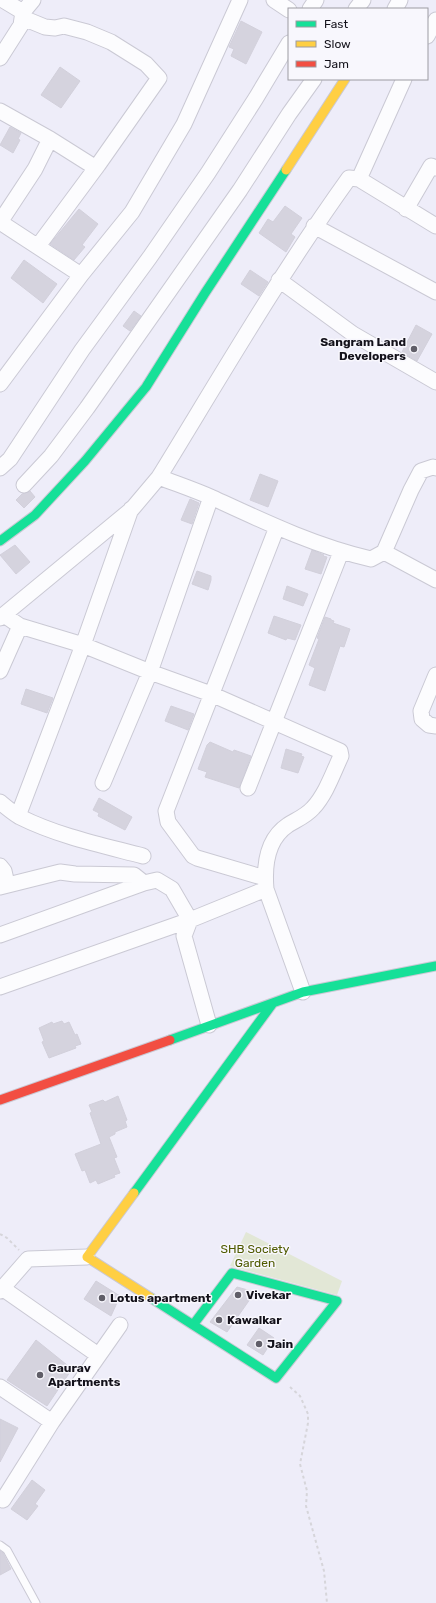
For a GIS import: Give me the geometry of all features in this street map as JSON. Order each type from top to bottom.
[{"type":"street","points":[[3,0],[23,15],[45,27],[55,28],[64,26],[87,32],[111,42],[146,64],[159,78],[96,168],[38,246]]},
{"type":"street","points":[[0,58],[20,25],[23,15],[33,0]]},
{"type":"street","points":[[0,384],[80,275],[132,212],[184,124],[240,0]]},
{"type":"street","points":[[274,0],[288,9]]},
{"type":"street","points":[[428,34],[436,20]]},
{"type":"street","points":[[0,468],[10,459],[82,350],[150,257],[204,179],[288,45]]},
{"type":"street","points":[[24,485],[51,456],[82,414],[240,190],[289,114],[313,80]]},
{"type":"street","points":[[0,541],[34,515],[84,461],[146,387],[205,293],[344,80]]},
{"type":"street","points":[[359,179],[404,80]]},
{"type":"street","points":[[0,111],[50,139],[96,168]]},
{"type":"street","points":[[50,139],[35,169],[0,222],[80,275]]},
{"type":"street","points":[[406,209],[431,166],[436,168]]},
{"type":"street","points":[[303,992],[265,884],[270,846],[279,832],[308,814],[314,807],[324,791],[341,756],[340,751],[211,694],[150,672],[83,645],[20,626],[2,616],[132,509],[159,477],[279,280],[314,226],[349,178],[359,179],[436,226]]},
{"type":"street","points":[[314,226],[436,292]]},
{"type":"street","points":[[279,280],[353,334],[436,382]]},
{"type":"street","points":[[159,477],[211,497],[277,527],[341,552],[371,559],[384,552],[396,522],[421,471],[433,467],[436,468]]},
{"type":"street","points":[[103,783],[150,672],[211,497]]},
{"type":"street","points":[[18,816],[83,645],[132,509]]},
{"type":"street","points":[[265,884],[193,856],[168,822],[166,811],[277,527]]},
{"type":"street","points":[[248,788],[341,552]]},
{"type":"street","points":[[384,552],[436,580]]},
{"type":"street","points":[[0,671],[20,626]]},
{"type":"street","points":[[435,681],[421,711],[422,719],[428,725],[436,726]]},
{"type":"street","points":[[0,802],[18,816],[80,840],[143,856]]},
{"type":"street","points":[[0,866],[4,870],[4,886],[60,872],[75,874],[134,874],[144,883]]},
{"type":"street","points":[[0,936],[144,883],[157,880],[172,889],[190,920]]},
{"type":"street","points":[[0,987],[190,920],[265,884]]},
{"type":"street","points":[[190,920],[184,936],[209,1025]]},
{"type":"street","points":[[0,1100],[303,992],[436,966]]},
{"type":"street","points":[[87,1257],[273,1002]]},
{"type":"street","points":[[98,1355],[1,1289],[28,1259],[87,1257],[193,1325],[276,1378],[337,1302],[232,1274],[193,1325]]},
{"type":"street","points":[[3,1500],[52,1422],[120,1325]]},
{"type":"street","points":[[0,1387],[52,1422]]},
{"type":"lane","points":[[0,1545],[7,1550],[36,1603]]},
{"type":"path","points":[[0,1234],[7,1238],[28,1259]]},
{"type":"path","points":[[276,1378],[296,1390],[308,1414],[308,1422],[300,1464],[307,1491],[306,1506],[324,1571],[327,1603]]},
{"type":"green space","name":"SHB Society Garden","points":[[246,1232],[342,1281],[337,1295],[230,1266]]},
{"type":"building","points":[[241,21],[262,32],[246,64],[231,56],[234,49],[229,47]]},
{"type":"building","points":[[60,67],[80,81],[61,108],[41,95]]},
{"type":"building","points":[[10,127],[21,133],[18,139],[20,140],[13,153],[0,145]]},
{"type":"building","points":[[285,206],[302,218],[291,234],[295,237],[286,252],[259,233],[268,219],[273,222]]},
{"type":"building","points":[[79,209],[98,224],[82,245],[85,247],[74,260],[50,244]]},
{"type":"building","points":[[24,260],[57,284],[43,303],[11,278]]},
{"type":"building","points":[[250,270],[268,282],[259,296],[241,284]]},
{"type":"building","points":[[134,311],[141,316],[130,331],[123,326]]},
{"type":"building","name":"Sangram Land Developers","points":[[416,325],[432,334],[417,361],[402,352]]},
{"type":"building","points":[[260,474],[278,481],[268,507],[250,500]]},
{"type":"building","points":[[30,491],[35,497],[24,508],[16,500],[22,494]]},
{"type":"building","points":[[190,499],[199,503],[192,524],[181,520]]},
{"type":"building","points":[[15,545],[30,562],[16,574],[0,555]]},
{"type":"building","points":[[312,550],[327,557],[321,574],[305,569]]},
{"type":"building","points":[[197,571],[211,576],[208,590],[192,584]]},
{"type":"building","points":[[287,586],[308,594],[303,606],[283,599]]},
{"type":"building","points":[[274,616],[301,625],[295,640],[287,638],[286,640],[268,633]]},
{"type":"building","points":[[325,617],[334,621],[333,623],[350,629],[344,647],[340,646],[325,691],[309,685],[315,668],[309,665],[319,639],[317,638]]},
{"type":"building","points":[[26,689],[53,698],[47,713],[21,704]]},
{"type":"building","points":[[171,706],[194,714],[188,730],[165,721]]},
{"type":"building","points":[[210,742],[233,752],[234,750],[251,756],[239,788],[205,777],[207,772],[198,769],[207,745]]},
{"type":"building","points":[[286,749],[302,754],[301,756],[304,757],[298,773],[281,768]]},
{"type":"building","points":[[99,798],[132,817],[125,830],[98,816],[99,813],[93,810]]},
{"type":"building","points":[[62,1021],[64,1024],[69,1022],[75,1035],[77,1034],[81,1044],[75,1046],[76,1048],[49,1058],[42,1042],[44,1041],[39,1028],[52,1022],[53,1024]]},
{"type":"building","points":[[118,1096],[127,1120],[125,1121],[127,1127],[115,1132],[115,1134],[109,1137],[117,1157],[114,1158],[120,1173],[114,1175],[115,1177],[98,1184],[96,1180],[90,1183],[85,1170],[82,1171],[75,1154],[101,1144],[90,1113],[92,1112],[89,1105],[103,1100],[105,1102]]},
{"type":"building","name":"Lotus apartment","points":[[96,1281],[120,1296],[111,1316],[84,1299]]},
{"type":"building","points":[[237,1287],[255,1292],[227,1332],[210,1322]]},
{"type":"building","name":"Jain","points":[[259,1328],[274,1338],[263,1355],[247,1345]]},
{"type":"building","name":"Gaurav Apartments","points":[[36,1340],[72,1369],[47,1406],[7,1380]]},
{"type":"building","points":[[0,1419],[18,1428],[0,1462]]},
{"type":"building","points":[[32,1480],[45,1490],[35,1504],[38,1506],[27,1520],[11,1509]]},
{"type":"building","points":[[0,1551],[3,1553],[11,1569],[0,1575]]},
{"type":"traffic: fast","points":[[0,541],[35,515],[85,461],[146,387],[205,293],[286,170]]},
{"type":"traffic: fast","points":[[170,1040],[303,992],[436,966]]},
{"type":"traffic: fast","points":[[134,1193],[273,1003]]},
{"type":"traffic: fast","points":[[151,1298],[276,1378],[337,1301],[232,1273],[193,1325]]},
{"type":"traffic: slow","points":[[286,170],[344,80]]},
{"type":"traffic: slow","points":[[134,1193],[87,1257],[151,1298]]},
{"type":"traffic: jam","points":[[0,1100],[170,1040]]},
{"type":"place","name":"Sangram Land Developers","points":[[414,349]]},
{"type":"place","name":"Vivekar","points":[[238,1295]]},
{"type":"place","name":"Lotus apartment","points":[[102,1298]]},
{"type":"place","name":"Kawalkar","points":[[219,1320]]},
{"type":"place","name":"Jain","points":[[259,1344]]},
{"type":"place","name":"Gaurav Apartments","points":[[40,1375]]}]
